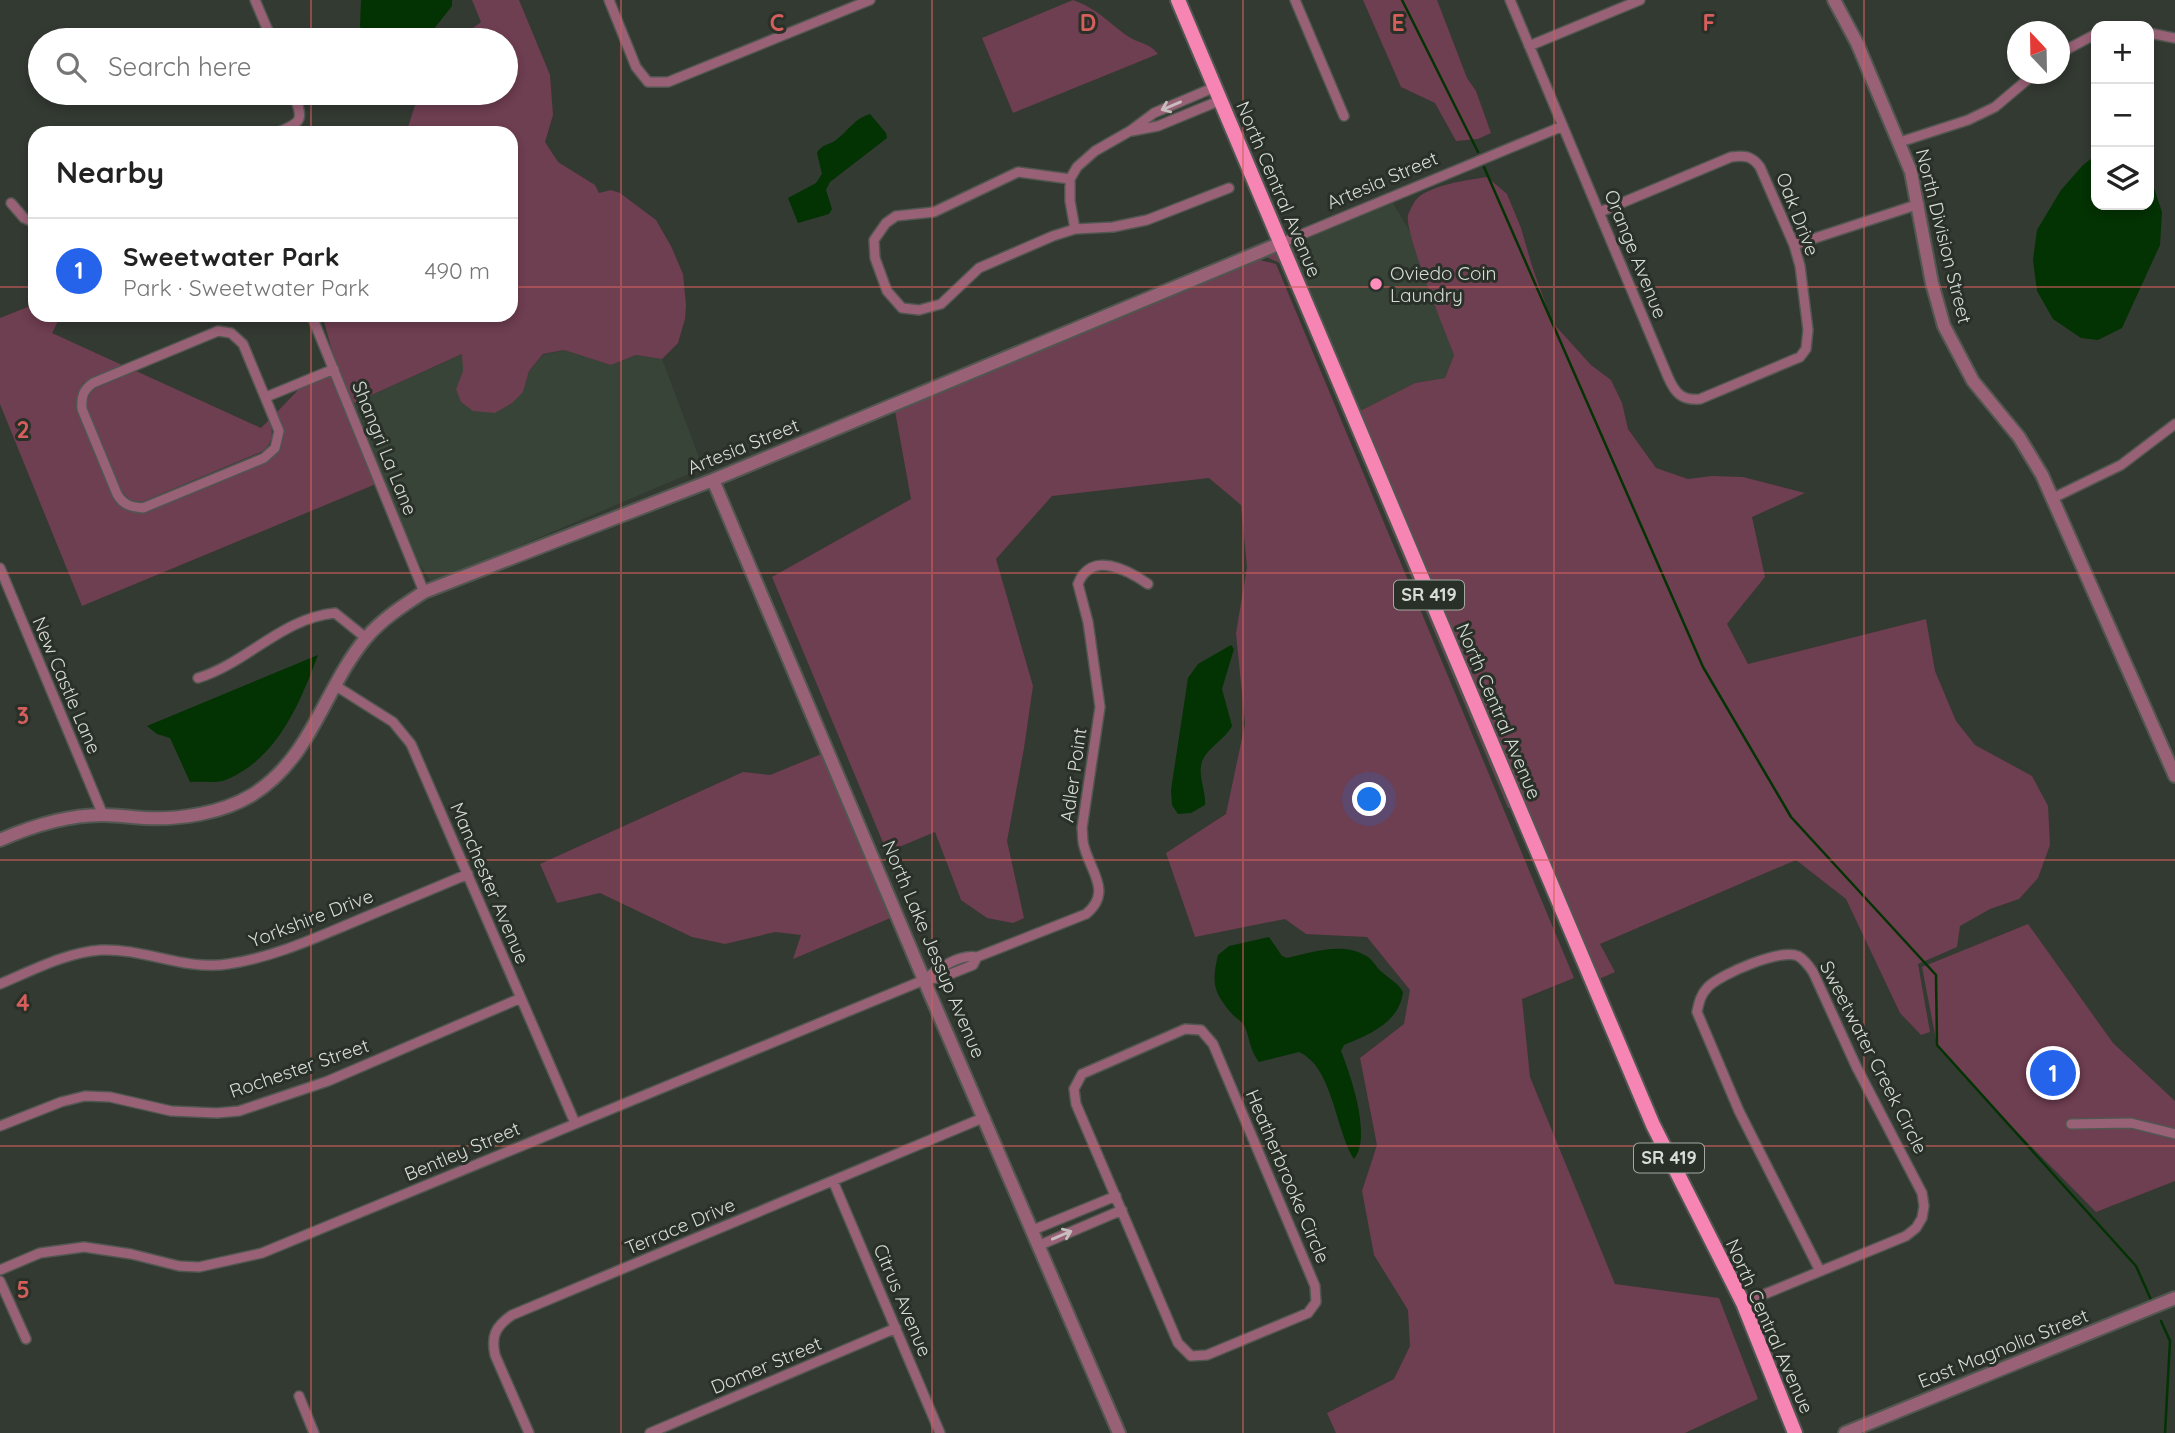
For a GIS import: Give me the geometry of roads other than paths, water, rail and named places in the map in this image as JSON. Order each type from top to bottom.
[{"type":"main road","name":"North Central Avenue","points":[[1178,0],[1653,1125],[1743,1303],[1795,1433]]},
{"type":"street","points":[[255,0],[267,28]]},
{"type":"street","points":[[609,0],[636,67],[648,82],[668,82],[870,0]]},
{"type":"street","points":[[1295,0],[1344,116]]},
{"type":"street","name":"Orange Avenue","points":[[1510,0],[1668,377],[1678,395]]},
{"type":"street","points":[[1529,46],[1640,0]]},
{"type":"street","name":"North Division Street","points":[[1834,0],[1857,43],[1911,172],[1932,283],[1944,326],[1973,381],[2031,456],[2175,776]]},
{"type":"street","points":[[2154,34],[2175,38]]},
{"type":"street","points":[[2070,48],[2091,37]]},
{"type":"street","points":[[1900,142],[1968,120],[1995,107],[2022,84]]},
{"type":"street","points":[[1075,229],[1070,201],[1070,179],[1077,167],[1095,151],[1130,131],[1154,113],[1218,94]]},
{"type":"street","points":[[1130,131],[1158,126],[1218,94]]},
{"type":"street","points":[[294,126],[300,119],[298,105]]},
{"type":"street","name":"Artesia Street","points":[[0,840],[43,824],[75,817],[191,816],[225,807],[253,794],[283,769],[306,741],[341,674],[366,638],[393,613],[424,592],[713,480],[1563,125]]},
{"type":"street","name":"Oak Drive","points":[[1600,212],[1731,157],[1744,155],[1753,158],[1760,167],[1794,245],[1800,266],[1808,330],[1806,349],[1800,357],[1700,399],[1691,400],[1678,395]]},
{"type":"street","points":[[1070,179],[1018,172],[934,212],[896,216],[886,223],[874,240],[875,258],[887,291],[902,308],[919,310],[941,304],[979,268],[1053,236],[1075,229],[1113,227],[1147,220],[1228,188]]},
{"type":"street","points":[[11,203],[28,220]]},
{"type":"street","points":[[1794,245],[1919,204]]},
{"type":"street","name":"Shangri La Lane","points":[[315,322],[424,592]]},
{"type":"street","points":[[218,331],[231,333],[243,344],[266,397],[279,431],[271,453],[143,508],[128,506],[120,500],[82,409],[81,400],[86,388],[93,383],[218,331]]},
{"type":"street","points":[[266,397],[334,369]]},
{"type":"street","points":[[2051,499],[2121,465],[2175,424]]},
{"type":"street","name":"North Lake Jessup Avenue","points":[[713,480],[1119,1433]]},
{"type":"street","name":"Adler Point","points":[[924,980],[943,977],[973,965],[977,957],[1077,918],[1096,905],[1099,894],[1098,880],[1083,845],[1082,828],[1100,707],[1087,622],[1078,584],[1087,570],[1099,565],[1119,567],[1147,584]]},
{"type":"street","name":"New Castle Lane","points":[[0,568],[103,815]]},
{"type":"street","points":[[198,678],[233,663],[291,625],[325,614],[335,613],[366,638]]},
{"type":"street","name":"Manchester Avenue","points":[[336,686],[393,722],[411,744],[575,1123]]},
{"type":"street","name":"Yorkshire Drive","points":[[0,984],[56,961],[80,953],[102,950],[184,964],[223,965],[246,961],[286,950],[468,874]]},
{"type":"street","name":"Sweetwater Creek Circle","points":[[1743,1303],[1906,1236],[1916,1228],[1922,1218],[1924,1206],[1916,1179],[1857,1068],[1813,972],[1806,962],[1797,956],[1784,954],[1717,980],[1705,989],[1698,1012],[1739,1111],[1820,1271]]},
{"type":"street","name":"Bentley Street","points":[[0,1270],[40,1253],[84,1247],[131,1254],[179,1266],[200,1267],[262,1253],[924,980]]},
{"type":"street","name":"Rochester Street","points":[[0,1126],[61,1102],[85,1096],[110,1097],[171,1111],[239,1111],[328,1081],[521,998]]},
{"type":"street","name":"Heatherbrooke Circle","points":[[1185,1029],[1201,1030],[1213,1044],[1315,1286],[1316,1302],[1308,1313],[1207,1355],[1191,1356],[1178,1343],[1116,1196],[1076,1104],[1074,1089],[1082,1074],[1185,1029]]},
{"type":"street","name":"Terrace Drive","points":[[529,1433],[495,1355],[493,1342],[500,1323],[512,1315],[985,1117]]},
{"type":"street","points":[[2071,1125],[2132,1123],[2175,1134]]},
{"type":"street","name":"Citrus Avenue","points":[[833,1181],[940,1433]]},
{"type":"street","points":[[1033,1230],[1116,1196]]},
{"type":"street","points":[[1040,1245],[1122,1210]]},
{"type":"street","points":[[1079,1212],[1085,1226]]},
{"type":"street","points":[[0,1281],[26,1339]]},
{"type":"street","name":"East Magnolia Street","points":[[1845,1433],[2175,1298]]},
{"type":"street","name":"Domer Street","points":[[650,1433],[896,1328]]},
{"type":"street","points":[[299,1396],[314,1433]]},
{"type":"waterway","points":[[1402,0],[1478,152]]},
{"type":"waterway","points":[[1484,167],[1703,667],[1791,817],[1936,975],[1937,1045],[2136,1266],[2152,1302]]},
{"type":"waterway","points":[[2161,1321],[2170,1341],[2165,1433]]},
{"type":"place","name":"Oviedo Coin Laundry","points":[[1376,284]]},
{"type":"place","name":"Sweetwater Park","points":[[2053,1073]]}]
